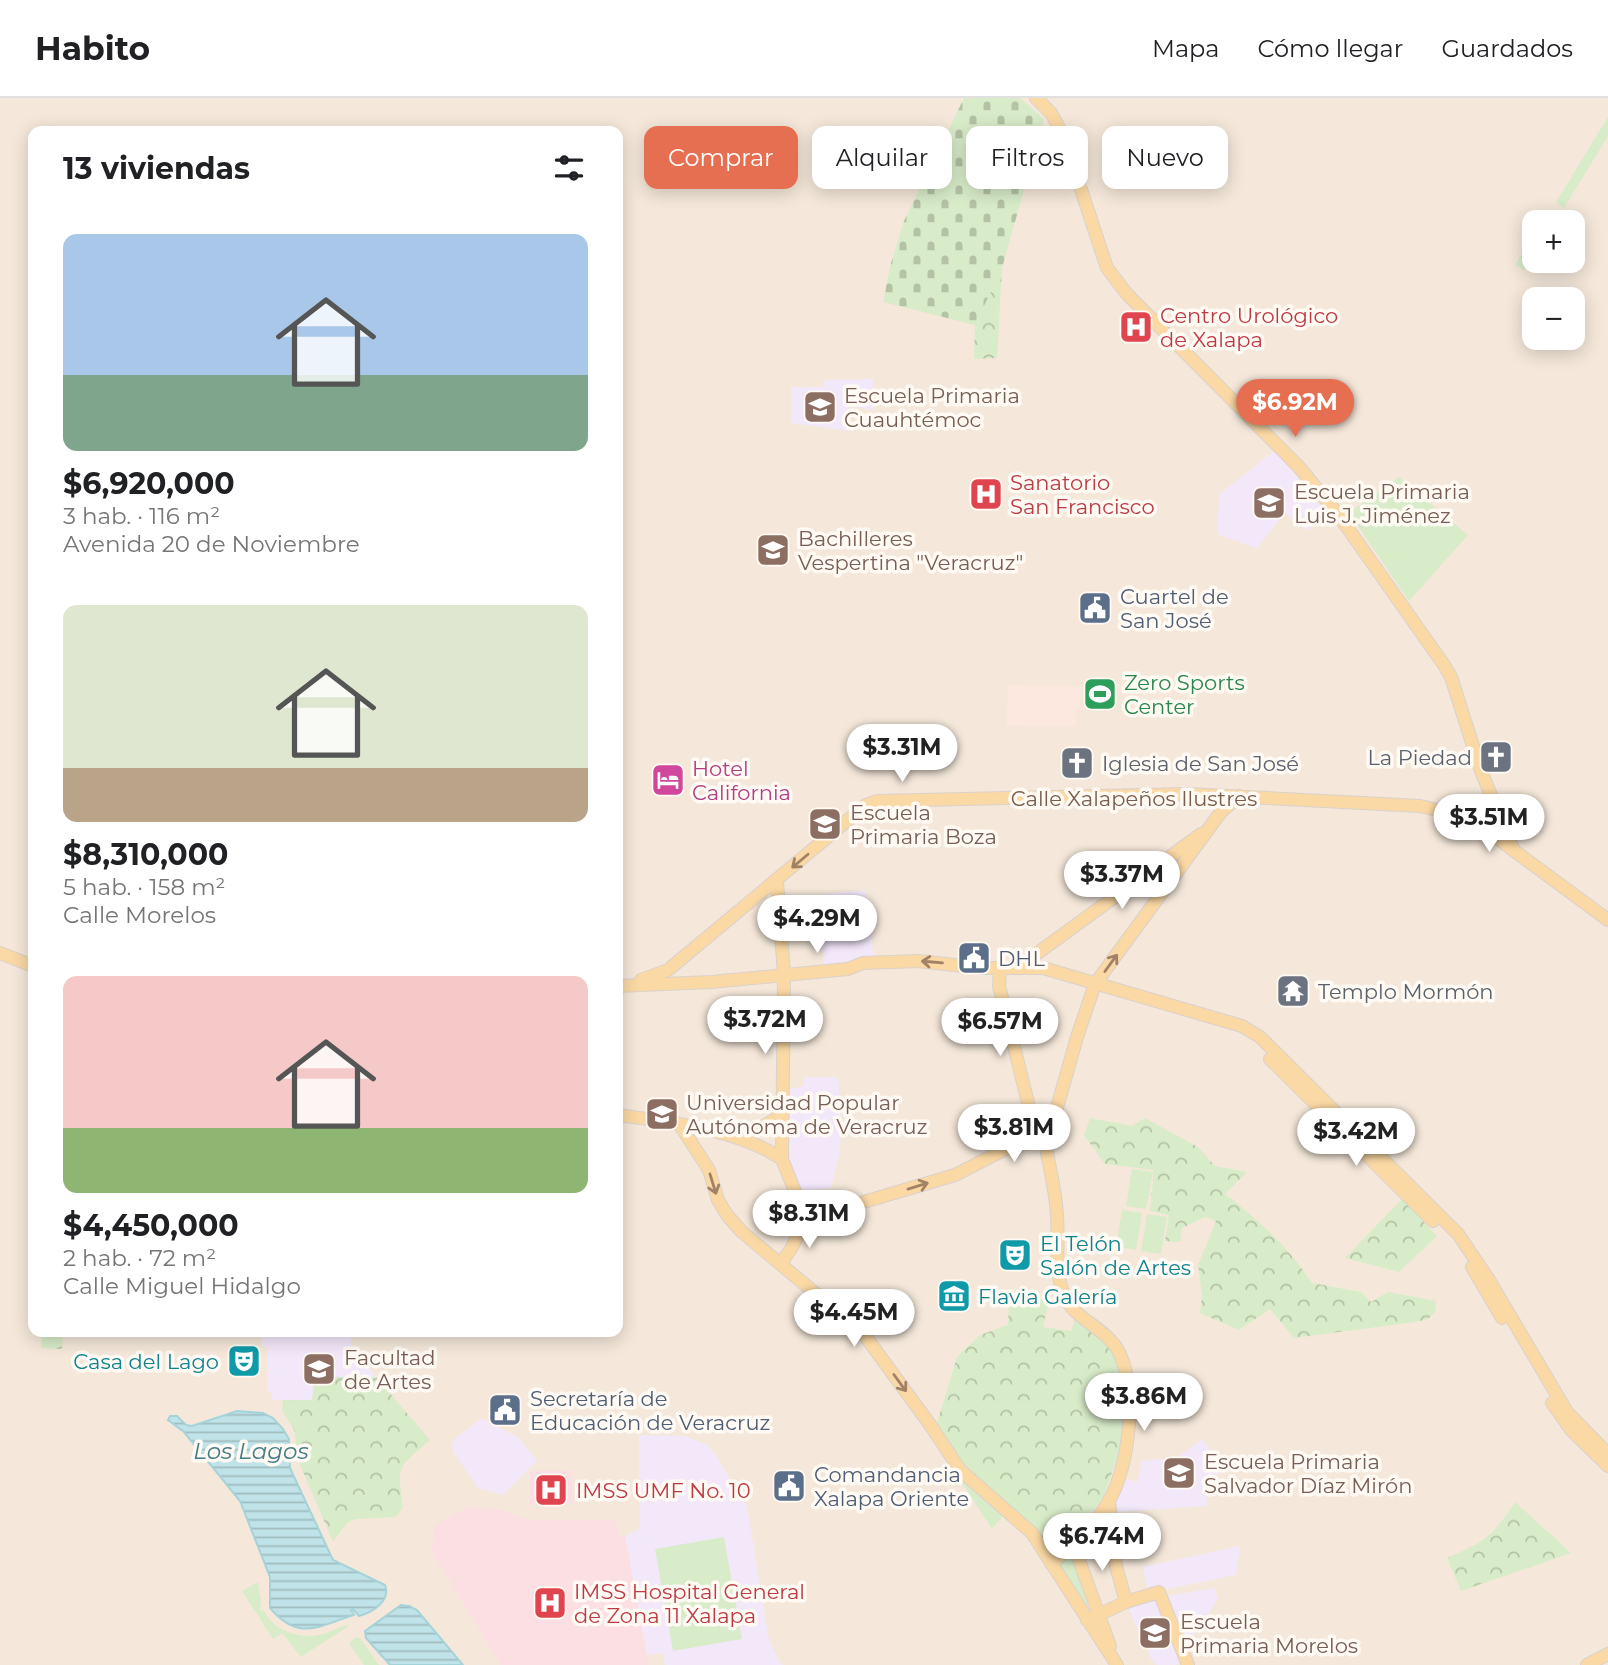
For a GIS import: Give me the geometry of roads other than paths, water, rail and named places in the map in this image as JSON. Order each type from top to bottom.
[{"type":"main road","points":[[1036,98],[1051,113],[1063,135],[1107,268],[1127,294],[1299,467],[1337,513],[1451,677],[1490,796],[1516,855]]},
{"type":"main road","name":"Calle Xalapeños Ilustres","points":[[633,984],[668,970],[871,802],[1092,795],[1217,795],[1420,806],[1443,811],[1482,827],[1516,855],[1608,920]]},
{"type":"main road","points":[[1217,795],[1220,812]]},
{"type":"main road","points":[[781,1263],[806,1219],[955,1175],[1027,1138],[1041,1138],[1051,1129],[1094,988],[1220,812],[1239,796]]},
{"type":"main road","points":[[1490,796],[1483,808],[1482,827],[1501,822]]},
{"type":"main road","points":[[1017,968],[1210,828]]},
{"type":"main road","points":[[777,881],[784,974],[782,1159],[806,1219]]},
{"type":"main road","points":[[0,953],[28,964]]},
{"type":"main road","points":[[623,985],[711,982],[848,969],[863,963],[900,961],[1000,969],[1035,968],[1040,974],[1242,1026],[1260,1037],[1458,1234],[1489,1280],[1567,1412],[1608,1454]]},
{"type":"main road","points":[[1000,969],[999,986],[1002,999],[1034,1127],[1041,1138]]},
{"type":"main road","points":[[1094,988],[1241,1033],[1256,1044],[1305,1096],[1452,1240],[1471,1266],[1561,1418],[1608,1466]]},
{"type":"main road","points":[[704,1130],[747,1132],[760,1128],[782,1114]]},
{"type":"main road","points":[[623,1116],[704,1130],[752,1143],[782,1159]]},
{"type":"main road","points":[[680,1125],[709,1170],[718,1200],[727,1215],[741,1232],[863,1333],[931,1426],[960,1471],[1032,1533],[1115,1661]]},
{"type":"main road","points":[[1047,1153],[1056,1196],[1060,1277],[1065,1297],[1070,1307],[1105,1334],[1121,1355],[1126,1370],[1130,1405],[1129,1426],[1121,1464],[1109,1501],[1052,1564]]},
{"type":"main road","points":[[1109,1501],[1116,1566],[1125,1602]]},
{"type":"main road","points":[[1073,1543],[1115,1661]]},
{"type":"main road","points":[[1087,1620],[1125,1602],[1159,1592],[1188,1665]]},
{"type":"main road","points":[[1587,1665],[1608,1654]]},
{"type":"main road","points":[[1601,1665],[1608,1661]]},
{"type":"water","name":"Los Lagos","points":[[237,1411],[263,1413],[273,1418],[283,1429],[289,1439],[290,1468],[333,1560],[385,1585],[383,1601],[375,1609],[359,1616],[353,1609],[351,1610],[354,1615],[320,1626],[301,1628],[281,1619],[270,1608],[270,1577],[240,1501],[184,1432],[168,1420],[170,1416],[177,1416],[186,1425],[192,1426]]},
{"type":"water","points":[[401,1605],[417,1610],[463,1665],[390,1665],[366,1638],[365,1631]]},
{"type":"place","name":"Centro Urológico de Xalapa","points":[[1136,327]]},
{"type":"place","name":"Escuela Primaria Cuauhtémoc","points":[[820,407]]},
{"type":"place","name":"Sanatorio San Francisco","points":[[986,494]]},
{"type":"place","name":"Escuela Primaria Luis J. Jiménez","points":[[1269,503]]},
{"type":"place","name":"Bachilleres Vespertina \"Veracruz\"","points":[[773,550]]},
{"type":"place","name":"Cuartel de San José","points":[[1095,608]]},
{"type":"place","name":"Zero Sports Center","points":[[1100,694]]},
{"type":"place","name":"La Piedad","points":[[1496,757]]},
{"type":"place","name":"Iglesia de San José","points":[[1077,763]]},
{"type":"place","name":"Hotel California","points":[[668,780]]},
{"type":"place","name":"Escuela Primaria Boza","points":[[825,824]]},
{"type":"place","name":"DHL","points":[[974,958]]},
{"type":"place","name":"Templo Mormón","points":[[1293,991]]},
{"type":"place","name":"Universidad Popular Autónoma de Veracruz","points":[[662,1114]]},
{"type":"place","name":"El Telón Salón de Artes","points":[[1015,1255]]},
{"type":"place","name":"Flavia Galería","points":[[954,1296]]},
{"type":"place","name":"Casa del Lago","points":[[244,1361]]},
{"type":"place","name":"Facultad de Artes","points":[[319,1369]]},
{"type":"place","name":"Secretaría de Educación de Veracruz","points":[[505,1410]]},
{"type":"place","name":"Escuela Primaria Salvador Díaz Mirón","points":[[1179,1473]]},
{"type":"place","name":"Comandancia Xalapa Oriente","points":[[789,1486]]},
{"type":"place","name":"IMSS UMF No. 10","points":[[551,1490]]},
{"type":"place","name":"IMSS Hospital General de Zona 11 Xalapa","points":[[550,1603]]},
{"type":"place","name":"Escuela Primaria Morelos","points":[[1155,1633]]}]
